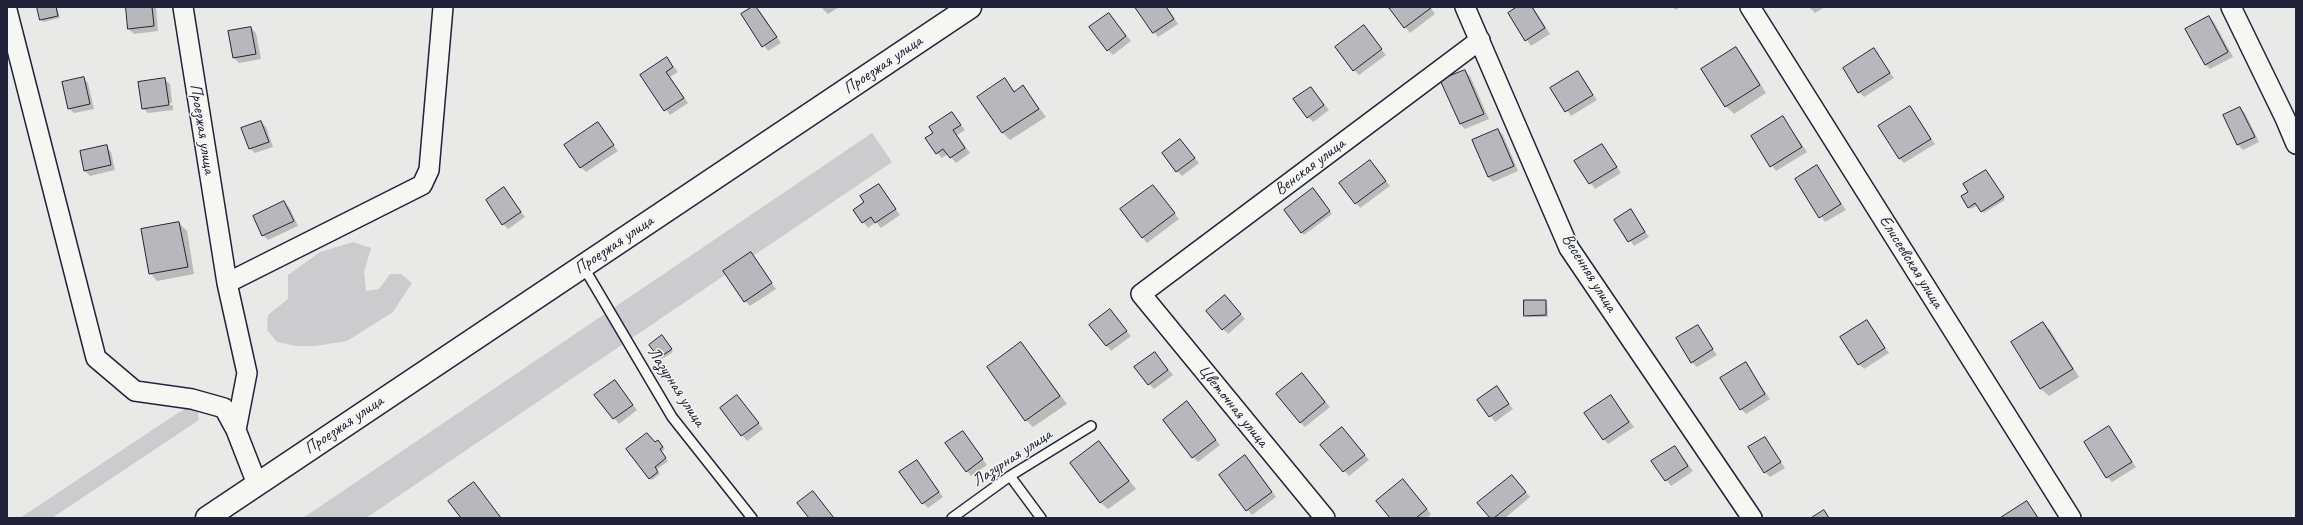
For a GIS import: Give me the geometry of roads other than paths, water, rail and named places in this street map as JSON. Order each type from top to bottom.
[{"type":"main road","name":"Проезжая улица","points":[[207,518],[970,7]]},
{"type":"street","name":"Проезжая улица","points":[[183,7],[227,283],[247,373],[236,430]]},
{"type":"street","points":[[227,283],[422,185],[429,170],[443,7]]},
{"type":"street","name":"Весенняя улица","points":[[1465,7],[1569,248],[1752,518]]},
{"type":"street","name":"Елисеевская улица","points":[[1750,7],[2071,518]]},
{"type":"street","points":[[2231,7],[2291,116],[2296,144]]},
{"type":"street","points":[[7,10],[96,358],[135,391],[192,399],[224,408],[236,430],[253,487]]},
{"type":"street","name":"Венская улица","points":[[1141,294],[1480,40]]},
{"type":"street","name":"Цветочная улица","points":[[1141,294],[1325,518]]},
{"type":"lane","name":"Лазурная улица","points":[[583,266],[672,417],[752,518]]},
{"type":"lane","name":"Лазурная улица","points":[[952,518],[1010,476],[1090,426]]},
{"type":"lane","points":[[1010,476],[1041,518]]}]
